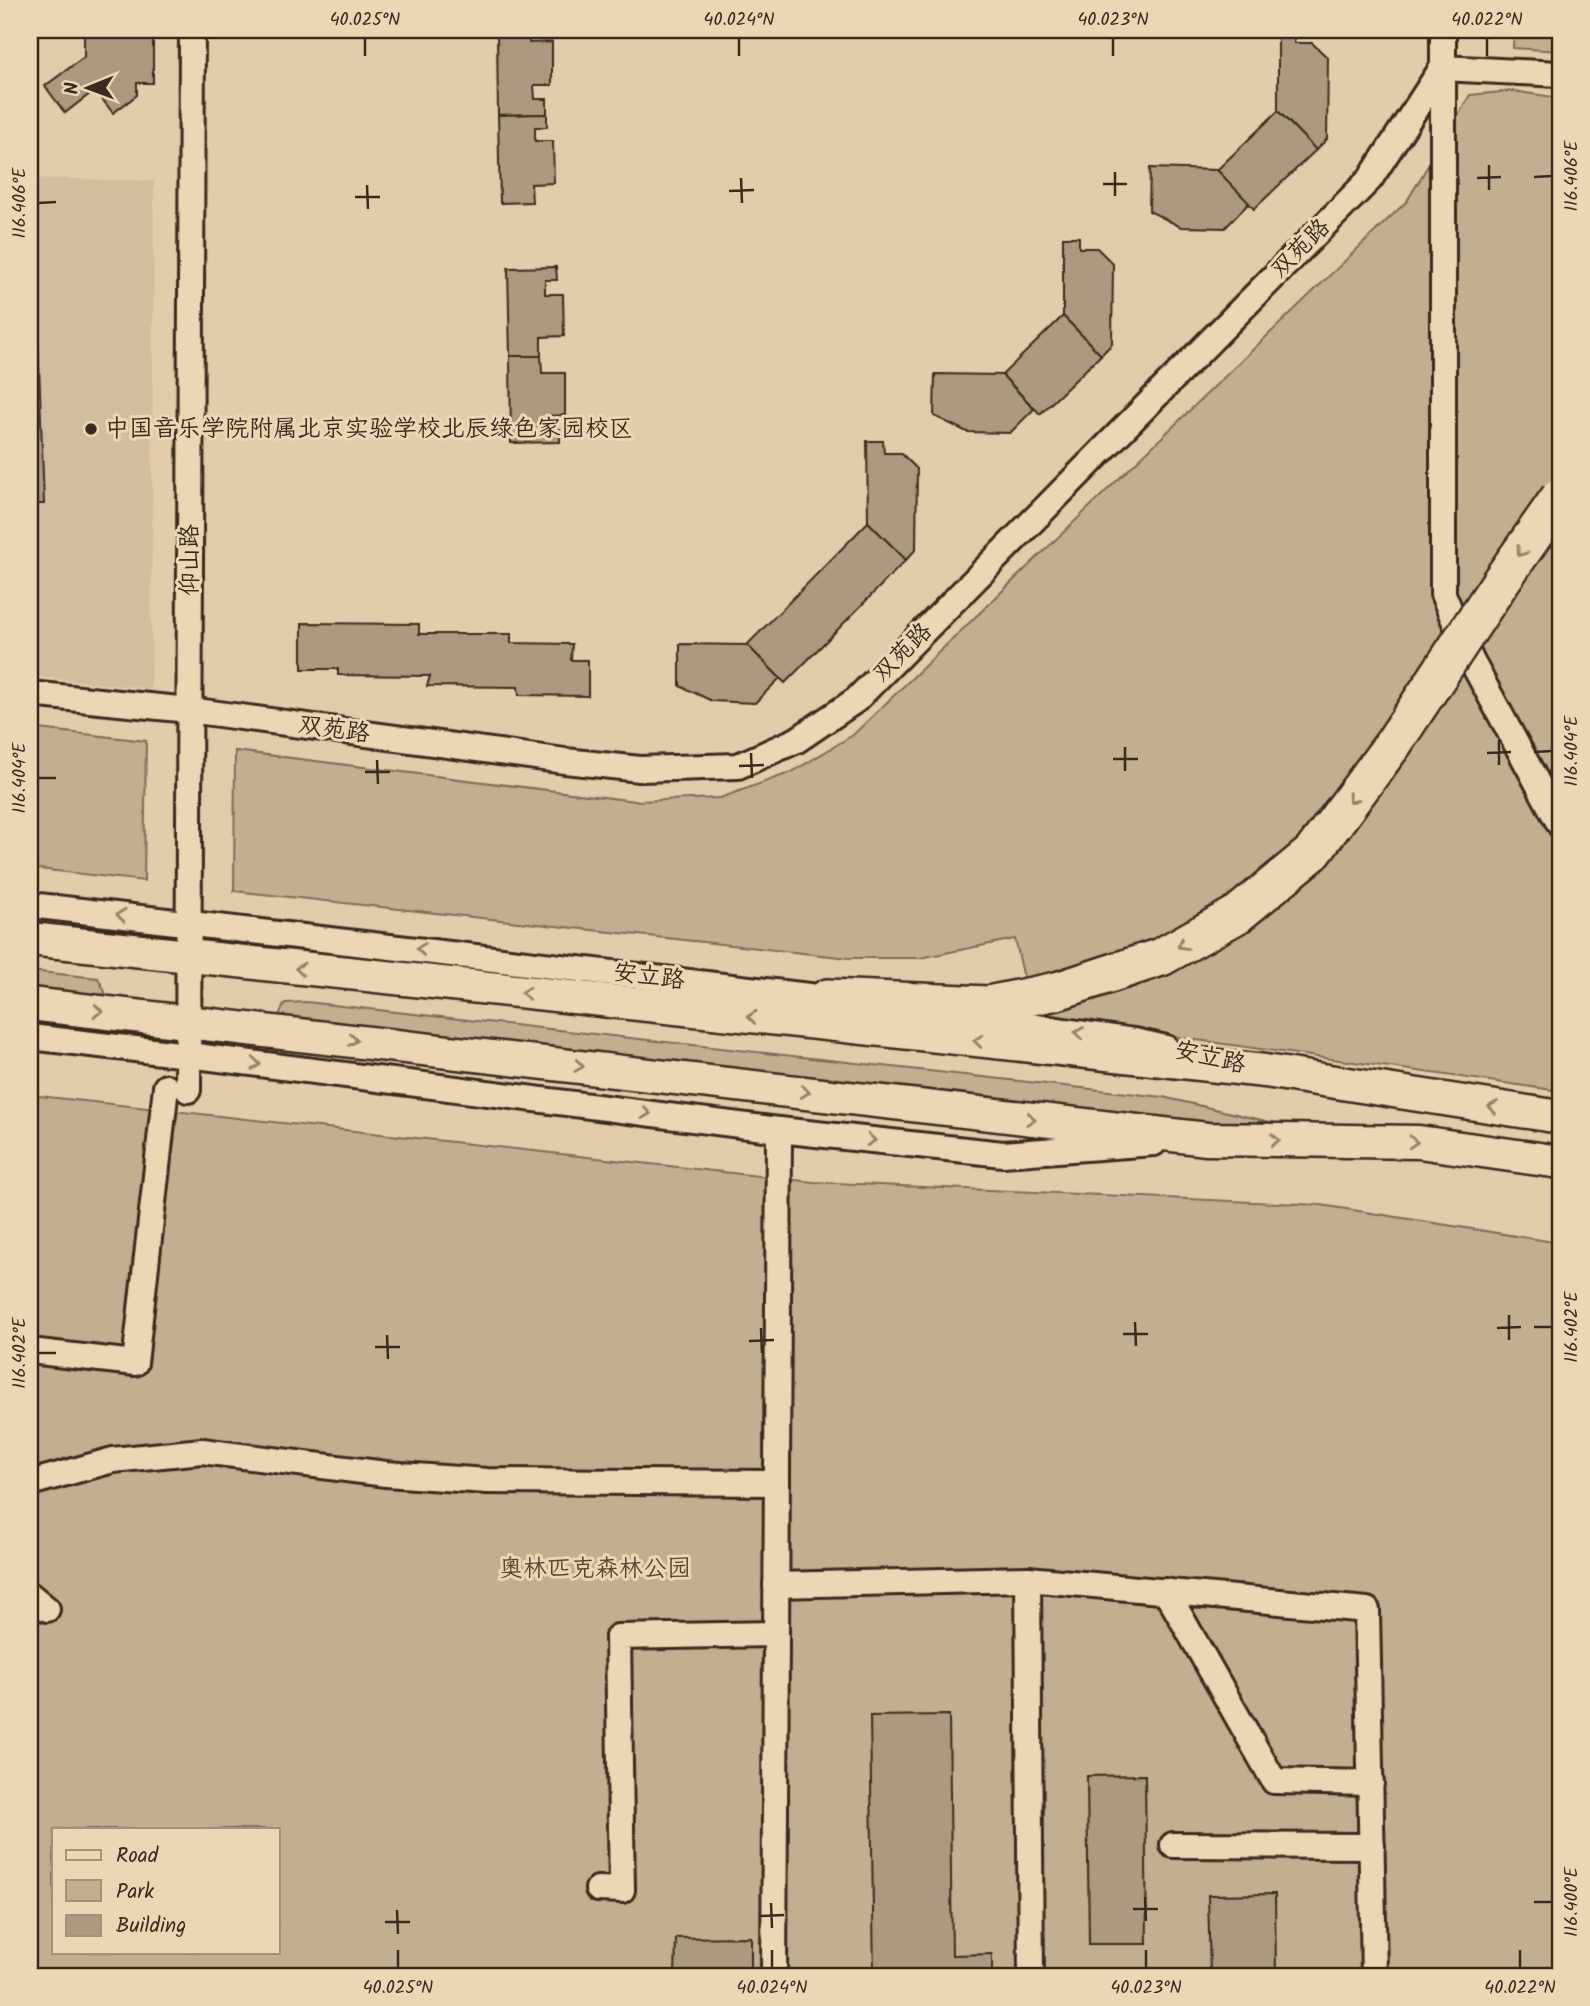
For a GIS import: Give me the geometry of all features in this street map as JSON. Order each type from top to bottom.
[{"type":"highway","points":[[828,998],[988,1005],[1058,991],[1161,957],[1238,914],[1312,853],[1393,744],[1560,497]]},
{"type":"main road","name":"安立路","points":[[30,939],[1265,1071],[1560,1117]]},
{"type":"main road","points":[[30,1004],[1207,1139],[1419,1142],[1560,1162]]},
{"type":"street","name":"仰山路","points":[[30,1351],[135,1363],[177,1089],[188,1055],[192,30]]},
{"type":"street","points":[[1443,30],[1443,594],[1471,660],[1560,825]]},
{"type":"street","name":"双苑路","points":[[30,694],[189,710],[640,769],[738,766],[797,740],[856,700],[1370,179],[1442,68]]},
{"type":"street","points":[[1442,68],[1560,74]]},
{"type":"street","name":"安立路","points":[[30,905],[828,998],[1133,1041],[1265,1071]]},
{"type":"street","points":[[30,1037],[779,1130],[1003,1154],[1207,1139]]},
{"type":"street","points":[[774,1976],[779,1130]]},
{"type":"street","points":[[30,1483],[113,1460],[202,1451],[386,1474],[487,1481],[777,1483]]},
{"type":"street","points":[[776,1585],[1028,1579],[1367,1610],[1374,1976]]},
{"type":"street","points":[[1028,1579],[1031,1976]]},
{"type":"street","points":[[1166,1591],[1274,1781],[1371,1783]]},
{"type":"street","points":[[598,1889],[622,1890],[618,1637],[776,1634]]},
{"type":"street","points":[[1173,1845],[1372,1846]]},
{"type":"shaded area","name":"中国音乐学院附属北京实验学校北辰绿色家园校区","points":[[30,178],[154,181],[151,689],[30,676]]},
{"type":"green space","points":[[1514,30],[1560,30],[1560,51],[1513,48]]},
{"type":"green space","points":[[1513,91],[1560,98],[1560,1091],[1033,1017],[1015,939],[920,958],[849,958],[234,891],[235,751],[635,801],[720,798],[792,772],[853,735],[1407,201],[1470,95]]},
{"type":"green space","points":[[30,728],[146,741],[144,881],[30,868]]},
{"type":"green space","points":[[30,971],[98,978],[109,1000],[30,1009]]},
{"type":"green space","points":[[306,1002],[1163,1097],[1317,1133],[1207,1134],[278,1017],[285,1003]]},
{"type":"green space","name":"奥林匹克森林公园","points":[[30,1095],[813,1182],[1321,1205],[1560,1243],[1560,1976],[30,1976]]},
{"type":"building","points":[[84,30],[153,30],[153,83],[137,83],[137,95],[113,113],[95,90],[65,113],[45,86],[84,57]]},
{"type":"building","points":[[497,30],[529,30],[529,43],[552,42],[552,85],[534,85],[535,99],[547,99],[547,114],[498,115]]},
{"type":"building","points":[[1278,31],[1294,31],[1294,43],[1312,43],[1328,58],[1327,139],[1316,150],[1278,111]]},
{"type":"building","points":[[1278,111],[1316,150],[1254,209],[1217,170]]},
{"type":"building","points":[[547,114],[547,127],[535,127],[535,141],[553,141],[554,183],[531,184],[532,202],[500,203],[498,115]]},
{"type":"building","points":[[1150,168],[1217,170],[1249,203],[1225,228],[1181,227],[1149,211]]},
{"type":"building","points":[[1063,237],[1079,237],[1079,248],[1097,248],[1113,264],[1112,344],[1101,355],[1063,316]]},
{"type":"building","points":[[30,251],[35,251],[44,504],[30,504]]},
{"type":"building","points":[[556,267],[557,280],[545,280],[545,294],[563,294],[564,336],[541,337],[541,356],[510,356],[508,268]]},
{"type":"building","points":[[1063,316],[1101,355],[1040,414],[1002,375]]},
{"type":"building","points":[[510,356],[541,356],[542,373],[565,373],[565,415],[547,416],[548,430],[560,429],[560,442],[511,443]]},
{"type":"building","points":[[935,374],[1002,375],[1034,409],[1010,433],[967,432],[934,416]]},
{"type":"building","points":[[867,441],[883,441],[884,453],[901,453],[917,469],[916,549],[906,560],[868,522]]},
{"type":"building","points":[[868,522],[906,560],[785,683],[747,645]]},
{"type":"building","points":[[302,623],[419,624],[419,634],[511,634],[511,643],[572,644],[571,660],[588,660],[588,696],[519,695],[518,687],[427,686],[430,676],[338,675],[338,669],[302,669]]},
{"type":"building","points":[[680,644],[747,645],[780,678],[755,703],[712,701],[680,686]]},
{"type":"building","points":[[949,1715],[952,1955],[992,1954],[992,1976],[874,1976],[870,1716]]},
{"type":"building","points":[[1145,1775],[1147,1944],[1089,1944],[1087,1776]]},
{"type":"building","points":[[1275,1894],[1276,1976],[1210,1976],[1208,1895]]},
{"type":"building","points":[[751,1937],[751,1976],[675,1976],[676,1938]]},
{"type":"place","name":"中国音乐学院附属北京实验学校北辰绿色家园校区","points":[[91,429]]}]
